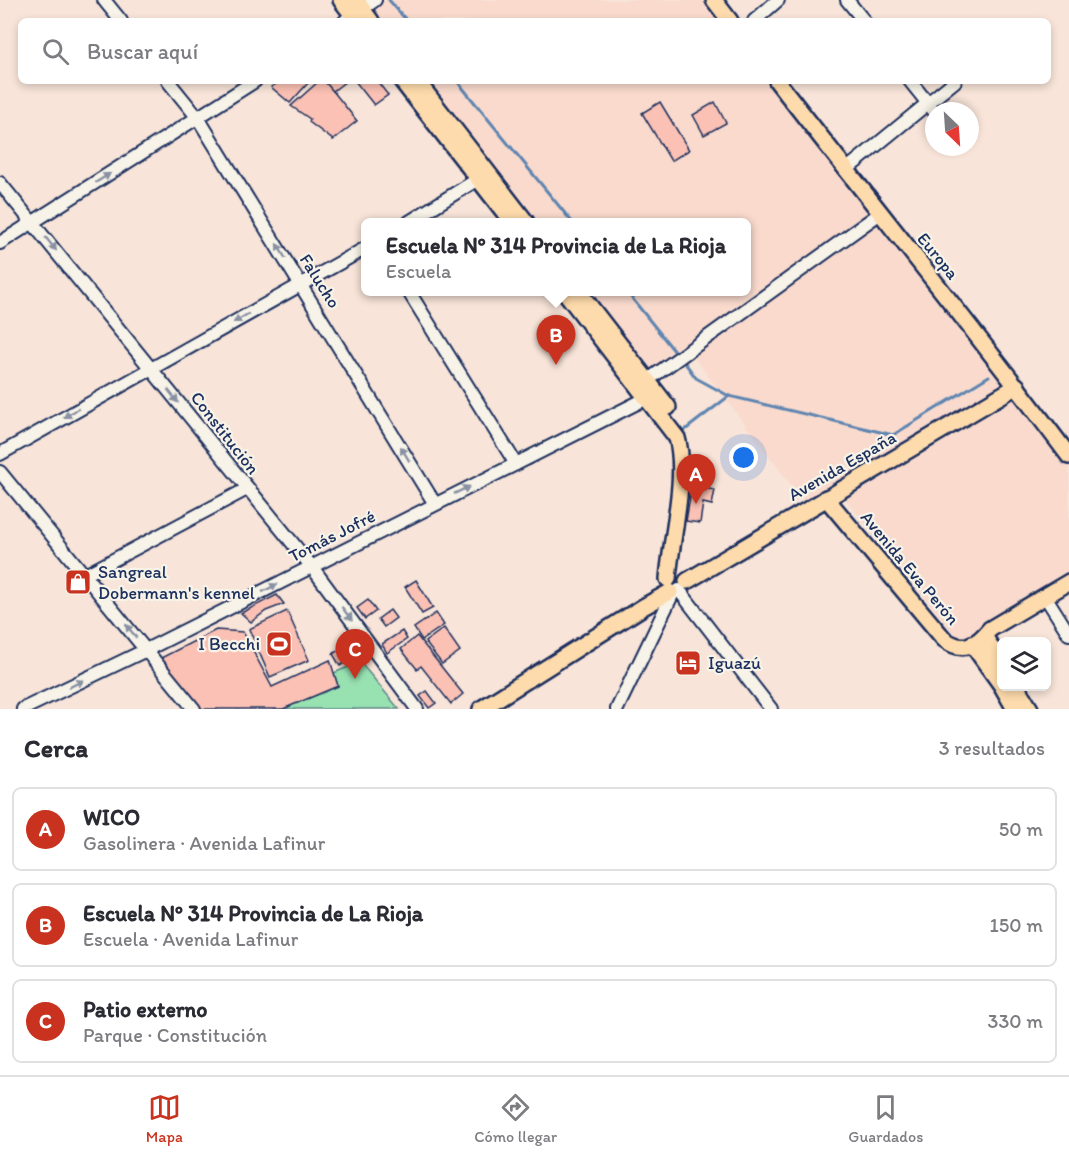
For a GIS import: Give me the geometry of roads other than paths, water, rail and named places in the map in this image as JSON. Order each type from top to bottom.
[{"type":"main road","points":[[341,0],[357,15]]},
{"type":"main road","points":[[714,0],[728,18]]},
{"type":"main road","points":[[404,84],[509,218]]},
{"type":"main road","points":[[419,84],[523,218]]},
{"type":"main road","name":"Europa","points":[[779,84],[879,214],[1017,386],[1069,456]]},
{"type":"main road","points":[[569,296],[651,390]]},
{"type":"main road","points":[[583,296],[651,390],[675,433],[681,453],[681,471],[674,585]]},
{"type":"main road","name":"Avenida España","points":[[481,709],[674,585],[1017,386]]},
{"type":"main road","name":"Avenida Eva Perón","points":[[826,498],[944,639],[955,647],[964,648],[978,640]]},
{"type":"main road","points":[[978,640],[995,634],[1069,582]]},
{"type":"main road","points":[[1047,599],[1069,590]]},
{"type":"main road","points":[[978,640],[997,659]]},
{"type":"main road","points":[[978,640],[997,676]]},
{"type":"main road","points":[[1005,691],[1015,709]]},
{"type":"main road","points":[[1019,691],[1030,709]]},
{"type":"street","points":[[104,0],[119,18]]},
{"type":"street","points":[[357,15],[375,0]]},
{"type":"street","points":[[757,18],[778,0]]},
{"type":"street","points":[[847,0],[862,18]]},
{"type":"street","name":"Falucho","points":[[170,84],[198,118],[435,504]]},
{"type":"street","points":[[0,243],[250,84]]},
{"type":"street","points":[[912,84],[927,102]]},
{"type":"street","points":[[936,102],[952,84]]},
{"type":"street","points":[[846,170],[925,111]]},
{"type":"street","points":[[415,218],[478,179]]},
{"type":"street","name":"Constitución","points":[[0,183],[312,567],[417,709]]},
{"type":"street","name":"Tomás Jofré","points":[[23,709],[146,650],[516,464],[651,390],[879,214]]},
{"type":"street","points":[[0,454],[361,251]]},
{"type":"street","points":[[412,296],[516,464]]},
{"type":"street","points":[[0,472],[194,709]]},
{"type":"street","points":[[85,575],[247,489]]},
{"type":"street","points":[[617,709],[674,585],[771,709]]},
{"type":"street","points":[[1047,599],[1069,634]]},
{"type":"waterway","points":[[389,0],[404,18]]},
{"type":"waterway","points":[[459,84],[569,218]]},
{"type":"waterway","points":[[630,296],[675,352]]},
{"type":"waterway","points":[[685,363],[696,378],[729,396],[893,435],[989,376]]},
{"type":"waterway","points":[[685,430],[729,396]]},
{"type":"place","name":"Escuela Nº 314 Provincia de La Rioja","points":[[556,365]]},
{"type":"place","name":"WICO","points":[[696,504]]},
{"type":"place","name":"Sangreal Dobermann's kennel","points":[[78,582]]},
{"type":"place","name":"I Becchi","points":[[279,644]]},
{"type":"place","name":"Iguazú","points":[[688,663]]},
{"type":"place","name":"Patio externo","points":[[355,679]]}]
